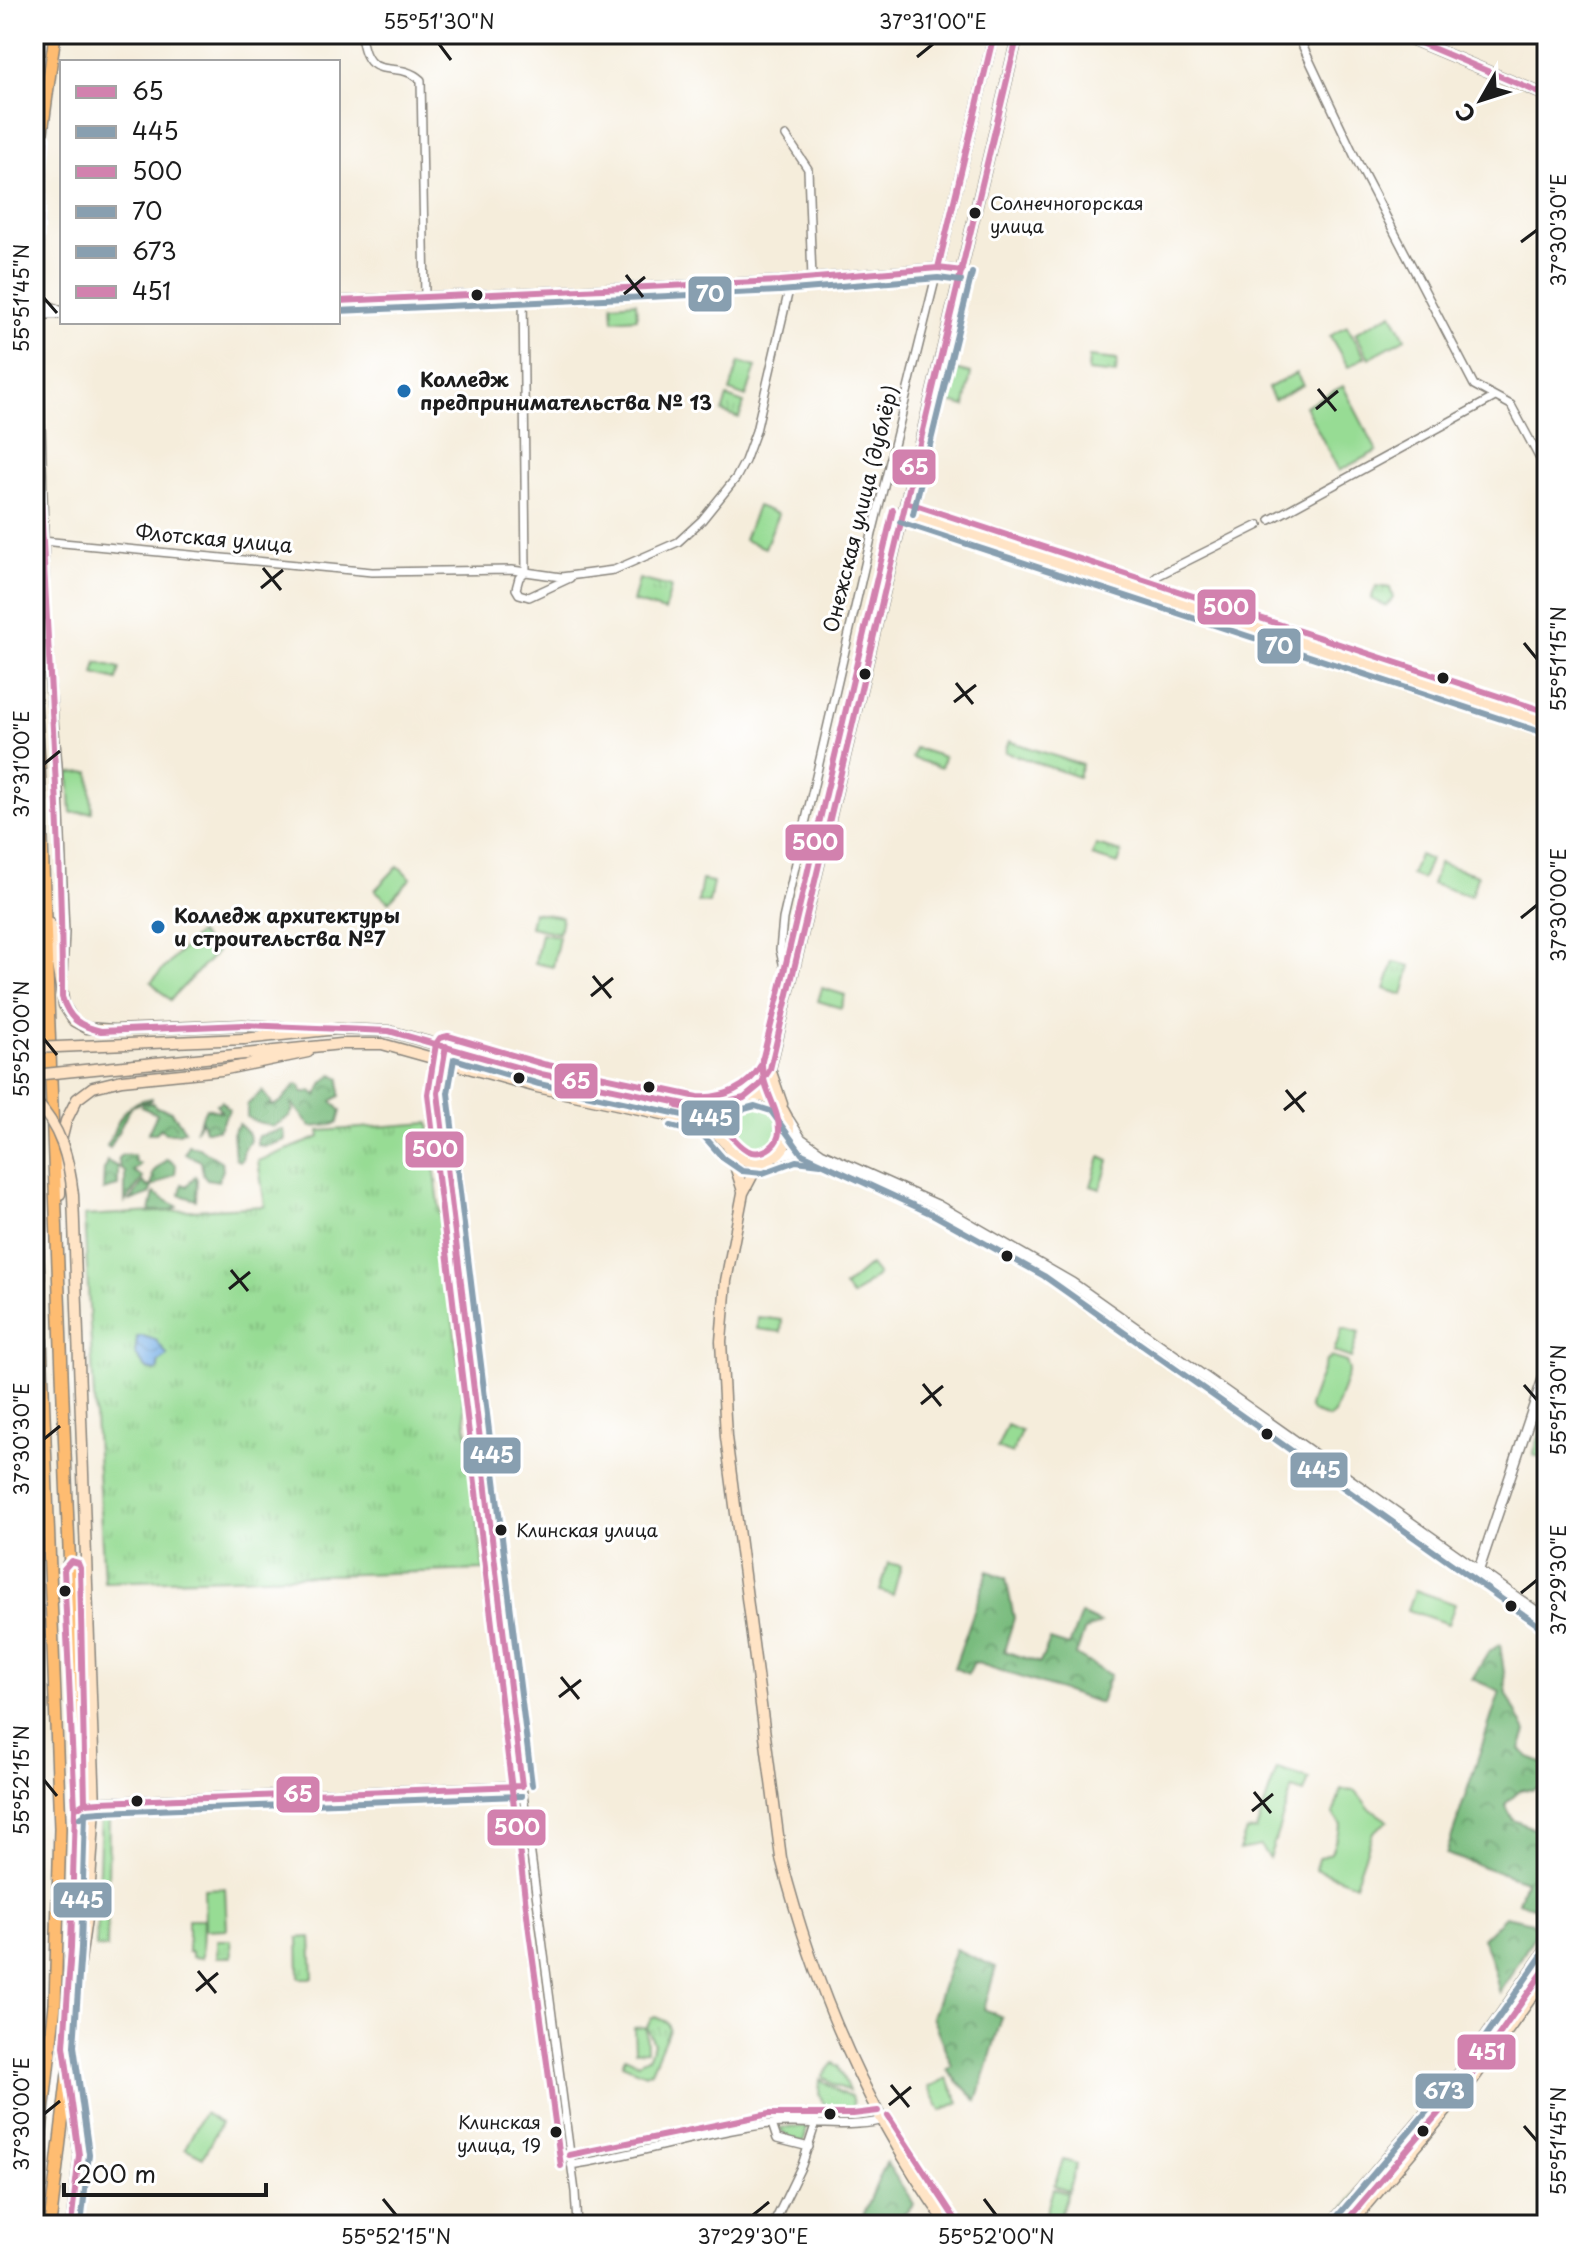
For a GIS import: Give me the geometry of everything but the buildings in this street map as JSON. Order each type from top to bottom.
[{"type":"main road","points":[[34,46],[35,34]]},
{"type":"main road","points":[[34,193],[57,34]]},
{"type":"main road","points":[[743,1193],[723,1135],[724,1121],[727,1112],[760,1085],[770,1069],[1018,34]]},
{"type":"main road","points":[[1399,34],[1547,96]]},
{"type":"main road","points":[[903,512],[1547,723]]},
{"type":"main road","points":[[34,690],[78,1801],[75,1985],[50,2225]]},
{"type":"main road","points":[[41,848],[62,997],[66,1010],[80,1025],[93,1030],[243,1025],[389,1031],[541,1074],[697,1107],[709,1108],[741,1099],[766,1097],[777,1103],[786,1115]]},
{"type":"main road","points":[[34,1048],[244,1039],[324,1030]]},
{"type":"main road","points":[[58,1267],[61,1148],[73,1104],[93,1087],[115,1081],[245,1059],[357,1043],[382,1044],[537,1087],[700,1122],[714,1130],[744,1161],[761,1163],[774,1158]]},
{"type":"main road","points":[[34,1075],[245,1059]]},
{"type":"main road","points":[[770,1069],[786,1115],[788,1140],[774,1158],[753,1174],[743,1193],[723,1304],[721,1341],[726,1437],[777,1833],[793,1903],[844,2046],[880,2121],[948,2225]]},
{"type":"main road","points":[[34,1100],[50,1119],[63,1144],[73,1195],[95,1807],[84,1944],[75,1985]]},
{"type":"main road","points":[[34,1156],[59,1788],[59,1909],[53,2020],[34,2196]]},
{"type":"main road","points":[[34,1440],[48,1561]]},
{"type":"main road","points":[[1330,2225],[1463,2069],[1547,1948]]},
{"type":"main road","points":[[1350,2225],[1474,2078],[1547,1975]]},
{"type":"street","points":[[57,34],[40,196],[37,314],[46,638],[62,868],[62,997]]},
{"type":"street","points":[[361,34],[363,51],[373,64],[384,70],[412,72],[421,80],[425,296]]},
{"type":"street","name":"Онежская улица (дублёр)","points":[[789,995],[780,950],[783,919],[872,534],[994,34]]},
{"type":"street","points":[[1297,34],[1355,157],[1474,385],[1511,405],[1547,472]]},
{"type":"street","points":[[786,136],[808,169],[812,279]]},
{"type":"street","points":[[340,301],[791,281],[938,268],[962,271]]},
{"type":"street","name":"Флотская улица","points":[[42,541],[372,572],[526,571],[550,577],[614,570],[678,542],[702,520],[736,478],[756,431],[791,281]]},
{"type":"street","points":[[523,292],[526,571]]},
{"type":"street","points":[[38,295],[44,304],[60,312]]},
{"type":"street","points":[[37,314],[60,313]]},
{"type":"street","points":[[1270,520],[1495,397]]},
{"type":"street","points":[[1149,592],[1159,575],[1259,525]]},
{"type":"street","name":"Флотская улица","points":[[526,571],[519,578],[516,589],[519,594],[529,597],[575,576]]},
{"type":"street","points":[[446,1046],[438,1093],[577,2225]]},
{"type":"street","points":[[786,1115],[801,1139],[821,1153],[937,1205],[1057,1274],[1547,1619]]},
{"type":"street","points":[[774,1158],[795,1151],[821,1153]]},
{"type":"street","points":[[1478,1572],[1547,1367]]},
{"type":"street","points":[[71,2225],[79,2155],[64,2046],[71,1948],[75,1809],[64,1569],[71,1561],[80,1568],[85,1803]]},
{"type":"street","points":[[75,1809],[85,1803],[522,1786]]},
{"type":"street","points":[[1463,2069],[1461,2075],[1464,2079],[1469,2081],[1474,2078]]},
{"type":"street","points":[[1451,2084],[1461,2083],[1462,2093]]},
{"type":"street","points":[[571,2165],[680,2140],[772,2124],[864,2124],[880,2121]]},
{"type":"street","points":[[773,2225],[809,2147],[816,2122]]},
{"type":"street","points":[[772,2124],[777,2139],[809,2147]]},
{"type":"green space","points":[[636,302],[637,318],[613,320],[612,304]]},
{"type":"green space","points":[[1392,313],[1405,338],[1369,358],[1355,333]]},
{"type":"green space","points":[[1347,326],[1365,357],[1348,367],[1330,336]]},
{"type":"green space","points":[[1089,357],[1117,360],[1116,374],[1088,371]]},
{"type":"green space","points":[[739,362],[756,367],[746,397],[730,391]]},
{"type":"green space","points":[[954,369],[971,373],[965,406],[946,401]]},
{"type":"green space","points":[[1296,373],[1303,385],[1274,400],[1268,388]]},
{"type":"green space","points":[[1343,386],[1377,451],[1339,471],[1305,406]]},
{"type":"green space","points":[[727,397],[744,403],[739,418],[722,412]]},
{"type":"green space","points":[[757,506],[778,514],[765,548],[744,540]]},
{"type":"green space","points":[[639,579],[671,587],[665,611],[633,602]]},
{"type":"green space","points":[[1376,586],[1390,588],[1393,598],[1387,606],[1371,599]]},
{"type":"green space","points":[[97,662],[120,668],[117,680],[94,674]]},
{"type":"green space","points":[[1009,741],[1082,765],[1078,777],[1005,752]]},
{"type":"green space","points":[[915,748],[944,757],[941,768],[912,758]]},
{"type":"green space","points":[[90,772],[92,812],[71,813],[69,773]]},
{"type":"green space","points":[[1096,845],[1122,852],[1118,864],[1092,856]]},
{"type":"green space","points":[[1419,855],[1430,860],[1422,879],[1411,875]]},
{"type":"green space","points":[[1439,863],[1478,875],[1471,896],[1432,884]]},
{"type":"green space","points":[[398,866],[411,878],[389,902],[375,890]]},
{"type":"green space","points":[[702,880],[713,882],[709,903],[698,902]]},
{"type":"green space","points":[[533,912],[562,917],[559,933],[530,927]]},
{"type":"green space","points":[[198,933],[217,952],[170,1000],[151,982]]},
{"type":"green space","points":[[541,933],[559,936],[553,967],[535,963]]},
{"type":"green space","points":[[1394,962],[1411,966],[1403,995],[1385,989]]},
{"type":"green space","points":[[822,988],[845,995],[841,1008],[818,1001]]},
{"type":"green space","points":[[333,1074],[340,1078],[340,1096],[332,1101],[341,1111],[338,1122],[332,1125],[311,1127],[291,1102],[293,1110],[289,1117],[272,1127],[247,1117],[247,1105],[262,1091],[272,1104],[269,1106],[281,1101],[297,1084],[303,1093],[312,1091],[317,1096],[323,1082]]},
{"type":"green space","points":[[152,1098],[131,1106],[142,1100]]},
{"type":"green space","points":[[222,1101],[229,1110],[218,1130],[205,1130],[202,1121],[195,1131],[206,1108],[222,1112],[216,1104]]},
{"type":"green space","points":[[756,1101],[776,1109],[784,1129],[776,1149],[756,1157],[736,1149],[728,1129],[736,1109]]},
{"type":"green space","points":[[144,1103],[153,1103],[156,1107],[171,1111],[185,1130],[165,1133],[161,1128],[156,1133],[148,1133],[157,1114],[141,1107]]},
{"type":"green space","points":[[131,1106],[110,1148],[107,1146],[123,1114]]},
{"type":"green space","points":[[429,1123],[484,1570],[104,1582],[84,1216],[265,1206],[258,1161],[320,1137],[319,1131]]},
{"type":"green space","points":[[239,1124],[249,1134],[250,1141],[239,1161],[235,1158],[233,1131]]},
{"type":"green space","points":[[284,1130],[285,1140],[267,1146],[257,1145],[259,1136]]},
{"type":"green space","points":[[188,1145],[222,1162],[223,1170],[218,1181],[207,1179],[201,1161],[185,1154]]},
{"type":"green space","points":[[134,1155],[135,1162],[141,1164],[133,1171],[143,1178],[125,1202],[125,1172],[118,1158]]},
{"type":"green space","points":[[1100,1157],[1109,1161],[1100,1189],[1091,1186]]},
{"type":"green space","points":[[167,1159],[176,1165],[175,1174],[152,1187],[149,1194],[130,1201],[143,1182],[148,1187],[152,1185],[153,1172]]},
{"type":"green space","points":[[107,1161],[118,1167],[118,1186],[103,1190],[104,1169]]},
{"type":"green space","points":[[195,1176],[196,1200],[180,1195],[182,1184],[187,1186]]},
{"type":"green space","points":[[154,1193],[178,1207],[169,1211],[150,1211]]},
{"type":"green space","points":[[870,1265],[878,1275],[852,1297],[844,1287]]},
{"type":"green space","points":[[758,1317],[782,1320],[781,1332],[757,1329]]},
{"type":"green space","points":[[1342,1328],[1359,1333],[1351,1358],[1334,1352]]},
{"type":"green space","points":[[1331,1357],[1346,1362],[1349,1370],[1334,1414],[1329,1418],[1312,1412],[1309,1406],[1325,1362]]},
{"type":"green space","points":[[1547,1413],[1547,1459],[1533,1455]]},
{"type":"green space","points":[[1007,1425],[1021,1431],[1012,1454],[997,1448]]},
{"type":"green space","points":[[888,1563],[901,1566],[893,1595],[880,1591]]},
{"type":"green space","points":[[988,1571],[1006,1578],[1014,1618],[1004,1651],[1040,1663],[1050,1640],[1069,1646],[1081,1614],[1100,1623],[1084,1632],[1076,1655],[1110,1675],[1100,1703],[974,1662],[968,1674],[954,1668]]},
{"type":"green space","points":[[1415,1590],[1455,1604],[1448,1624],[1408,1610]]},
{"type":"green space","points":[[1500,1644],[1507,1694],[1526,1732],[1520,1749],[1529,1758],[1547,1765],[1547,1784],[1532,1790],[1522,1789],[1505,1804],[1513,1820],[1538,1830],[1547,1824],[1545,1911],[1518,1902],[1525,1881],[1446,1854],[1500,1691],[1472,1679],[1488,1653]]},
{"type":"green space","points":[[1277,1769],[1309,1779],[1304,1793],[1292,1789],[1269,1858],[1260,1846],[1239,1850],[1246,1831],[1256,1830]]},
{"type":"green space","points":[[1341,1790],[1356,1791],[1370,1809],[1388,1821],[1373,1832],[1355,1884],[1315,1869],[1318,1859],[1331,1853],[1341,1825],[1333,1815]]},
{"type":"green space","points":[[101,1813],[109,1813],[107,1948],[96,1947]]},
{"type":"green space","points":[[225,1888],[227,1929],[205,1930],[204,1889]]},
{"type":"green space","points":[[1505,1916],[1532,1922],[1537,1931],[1500,1993],[1491,1958],[1482,1939]]},
{"type":"green space","points":[[188,1919],[203,1919],[202,1958],[192,1957],[192,1952],[188,1952]]},
{"type":"green space","points":[[311,1937],[313,1978],[299,1978],[298,1938]]},
{"type":"green space","points":[[217,1940],[231,1940],[232,1957],[217,1957]]},
{"type":"green space","points":[[1547,1948],[1547,1975],[1529,2002],[1350,2225],[1330,2225],[1422,2119]]},
{"type":"green space","points":[[955,1949],[996,1967],[984,2009],[1002,2017],[977,2101],[947,2070],[952,2066],[932,2017]]},
{"type":"green space","points":[[655,2017],[667,2022],[669,2029],[651,2071],[645,2074],[622,2064],[625,2057],[638,2063],[648,2058],[654,2044],[647,2027]]},
{"type":"green space","points":[[646,2027],[647,2050],[635,2051],[634,2028]]},
{"type":"green space","points":[[833,2063],[838,2066],[849,2091],[822,2076]]},
{"type":"green space","points":[[947,2078],[959,2102],[941,2111],[929,2087]]},
{"type":"green space","points":[[820,2079],[851,2096],[854,2106],[850,2109],[824,2105],[819,2094]]},
{"type":"green space","points":[[204,2113],[221,2123],[203,2157],[185,2148]]},
{"type":"green space","points":[[807,2127],[804,2142],[790,2139],[778,2128]]},
{"type":"green space","points":[[1063,2160],[1077,2164],[1068,2191],[1054,2186]]},
{"type":"green space","points":[[886,2162],[914,2204],[902,2215],[898,2225],[859,2225]]},
{"type":"green space","points":[[1053,2189],[1067,2193],[1059,2220],[1045,2216]]},
{"type":"water","points":[[137,1337],[156,1340],[168,1356],[158,1363],[159,1369],[156,1371],[147,1369],[135,1354]]},
{"type":"transit line","name":"65","points":[[938,268],[994,34]]},
{"type":"transit line","name":"65","points":[[45,139],[39,246],[39,461],[56,782],[62,997],[68,1011],[81,1024],[101,1031],[243,1025],[389,1031],[541,1074],[704,1108],[744,1098],[760,1085],[770,1069],[1018,34]]},
{"type":"transit line","name":"65","points":[[1399,34],[1547,96]]},
{"type":"transit line","name":"65","points":[[340,301],[780,281],[938,268],[962,271]]},
{"type":"transit line","name":"70","points":[[913,514],[972,273]]},
{"type":"transit line","name":"70","points":[[340,311],[780,291],[938,278],[961,281]]},
{"type":"transit line","name":"500","points":[[906,502],[1547,712]]},
{"type":"transit line","name":"500","points":[[561,2166],[529,1931],[428,1094],[436,1044],[440,1038],[448,1036],[543,1064],[698,1097],[726,1094],[756,1073],[761,1065],[779,993],[893,510]]},
{"type":"transit line","name":"70","points":[[900,522],[1544,733]]},
{"type":"transit line","name":"65","points":[[446,1046],[438,1093],[522,1786]]},
{"type":"transit line","name":"445","points":[[532,1785],[448,1093],[454,1059],[539,1084],[697,1118],[711,1118],[755,1106],[771,1111],[802,1154],[932,1214],[1044,1276],[1541,1627]]},
{"type":"transit line","name":"500","points":[[677,1106],[712,1117],[745,1149],[761,1152],[771,1147],[778,1135],[778,1122],[764,1079],[762,1059]]},
{"type":"transit line","name":"445","points":[[671,1126],[702,1134],[723,1158],[742,1171],[763,1173],[796,1161],[821,1164]]},
{"type":"transit line","name":"65","points":[[71,2225],[79,2155],[64,2046],[71,1948],[75,1809],[64,1569],[71,1561],[78,1563],[80,1568],[85,1803]]},
{"type":"transit line","name":"65","points":[[75,1809],[85,1803],[100,1802],[522,1786]]},
{"type":"transit line","name":"445","points":[[80,1818],[88,1813],[101,1812],[522,1796]]},
{"type":"transit line","name":"445","points":[[81,2225],[89,2154],[74,2046],[85,1813]]},
{"type":"transit line","name":"673","points":[[1330,2225],[1463,2069],[1547,1948]]},
{"type":"transit line","name":"451","points":[[1343,2225],[1471,2075],[1547,1966]]},
{"type":"transit line","name":"500","points":[[569,2155],[769,2114],[878,2111]]},
{"type":"transit line","name":"500","points":[[888,2116],[956,2220]]},
{"type":"place","name":"Солнечногорская улица","points":[[975,213]]},
{"type":"place","name":"Колледж предпринимательства № 13","points":[[404,391]]},
{"type":"place","name":"Колледж архитектуры и строительства №7","points":[[158,927]]},
{"type":"place","name":"Клинская улица","points":[[501,1530]]},
{"type":"place","name":"Клинская улица, 19","points":[[556,2132]]}]
